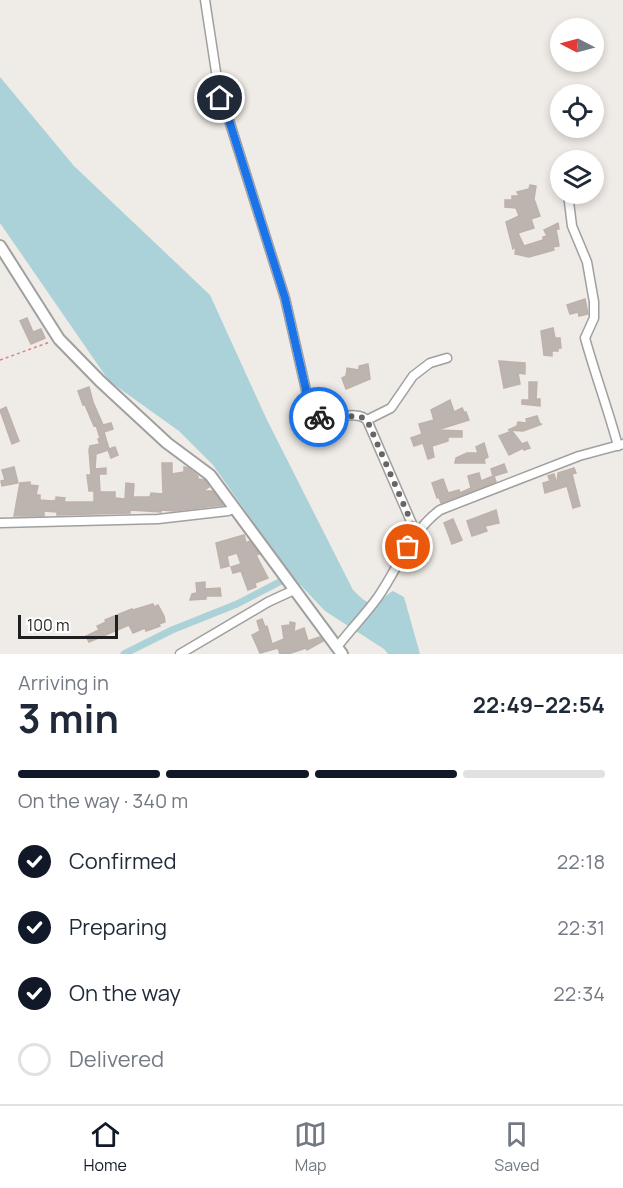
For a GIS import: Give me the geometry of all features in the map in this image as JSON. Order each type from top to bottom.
[{"type":"street","points":[[205,0],[220,98],[285,298],[311,412],[318,417],[359,416],[367,420],[416,533]]},
{"type":"street","points":[[0,246],[59,339],[100,381],[168,443],[210,475],[339,651],[350,630],[376,599],[416,533],[428,518],[440,510],[579,456],[620,445],[596,378],[585,338],[594,318],[594,302],[587,262],[572,226],[569,204]]},
{"type":"street","points":[[367,420],[391,408],[413,376],[430,363],[447,358]]},
{"type":"street","points":[[0,523],[158,519],[228,511],[236,508]]},
{"type":"street","points":[[180,654],[268,602],[289,582]]},
{"type":"path","points":[[0,360],[59,339]]},
{"type":"water","points":[[0,77],[74,166],[210,295],[267,420],[353,590],[365,601],[373,603],[380,601],[393,591],[404,597],[420,654],[388,654],[384,649],[325,611],[289,573],[213,465],[179,431],[109,381],[0,223]]},
{"type":"building","points":[[530,185],[536,186],[534,199],[540,216],[531,219],[534,228],[518,233],[524,246],[543,240],[543,237],[547,236],[544,230],[558,223],[559,229],[556,229],[559,246],[553,247],[554,250],[529,257],[515,254],[516,247],[513,249],[506,222],[519,216],[516,208],[505,207],[505,200],[512,200],[512,196],[519,196],[517,192],[529,189]]},
{"type":"building","points":[[585,299],[588,314],[579,316],[578,312],[570,314],[567,305]]},
{"type":"building","points":[[27,318],[33,332],[41,329],[45,338],[31,344],[20,321]]},
{"type":"building","points":[[553,328],[555,338],[560,338],[561,348],[558,348],[558,351],[552,351],[552,356],[544,355],[541,331]]},
{"type":"building","points":[[499,361],[525,363],[525,374],[518,373],[520,384],[504,388]]},
{"type":"building","points":[[368,364],[370,379],[346,389],[342,378],[346,376],[347,368],[359,370],[359,366]]},
{"type":"building","points":[[529,382],[537,382],[536,399],[540,399],[540,406],[522,404],[522,400],[529,400]]},
{"type":"building","points":[[89,387],[103,425],[111,423],[113,429],[104,432],[109,449],[115,447],[118,455],[111,458],[108,450],[96,454],[95,469],[106,468],[106,474],[99,474],[100,492],[115,492],[115,498],[125,499],[126,483],[134,484],[133,497],[150,497],[151,493],[163,494],[162,463],[172,463],[172,474],[184,472],[184,467],[188,468],[198,476],[198,479],[205,480],[209,487],[203,491],[213,491],[223,505],[174,511],[161,510],[161,512],[130,510],[130,513],[57,515],[57,512],[44,511],[44,516],[14,516],[20,483],[30,482],[30,485],[38,486],[36,495],[40,495],[40,500],[52,501],[56,500],[56,497],[65,498],[64,502],[94,502],[94,491],[89,491],[87,475],[91,475],[89,450],[90,446],[100,444],[98,439],[100,438],[96,425],[94,426],[78,391]]},
{"type":"building","points":[[450,400],[454,412],[462,408],[469,420],[437,430],[462,431],[462,437],[448,437],[448,441],[432,446],[434,457],[428,459],[423,443],[414,446],[411,438],[422,434],[419,424],[434,420],[431,410]]},
{"type":"building","points":[[6,407],[19,441],[12,444],[0,410]]},
{"type":"building","points":[[537,416],[542,424],[523,431],[508,430],[517,426],[518,422],[527,423],[526,419]]},
{"type":"building","points":[[512,431],[522,444],[527,442],[530,448],[524,450],[523,448],[509,455],[499,436]]},
{"type":"building","points":[[484,443],[488,457],[484,459],[485,463],[455,463],[456,458],[467,453],[478,453],[476,447]]},
{"type":"building","points":[[504,464],[507,472],[494,476],[496,482],[441,503],[439,497],[437,498],[432,483],[443,479],[448,493],[459,490],[460,493],[471,488],[468,476],[479,473],[481,481],[493,476],[491,469]]},
{"type":"building","points":[[14,467],[18,483],[2,486],[1,481],[5,480],[2,470]]},
{"type":"building","points":[[574,468],[576,473],[572,474],[580,506],[573,508],[567,486],[545,493],[543,483],[550,481],[548,476],[554,474],[557,484],[558,473]]},
{"type":"building","points":[[496,510],[499,523],[485,526],[487,531],[472,536],[467,521]]},
{"type":"building","points":[[453,519],[462,540],[452,544],[444,523]]},
{"type":"building","points":[[244,535],[246,543],[250,541],[259,554],[256,555],[268,578],[255,583],[256,587],[248,590],[241,571],[233,573],[231,567],[241,564],[237,553],[227,556],[229,566],[221,568],[216,543]]},
{"type":"building","points":[[205,582],[205,589],[220,588],[221,596],[206,596],[206,599],[190,600],[192,594],[197,593],[196,583]]},
{"type":"building","points":[[153,604],[154,607],[158,605],[164,616],[165,622],[159,624],[160,626],[146,631],[145,628],[133,633],[129,625],[89,642],[86,636],[99,630],[97,626],[106,622],[105,620],[132,609]]},
{"type":"building","points":[[262,619],[265,627],[267,626],[272,644],[284,639],[282,626],[290,625],[290,622],[295,623],[294,632],[304,628],[308,641],[320,637],[323,641],[307,650],[306,648],[288,654],[280,654],[278,648],[260,653],[252,635],[260,631],[257,621]]},
{"type":"waterway","points":[[124,654],[172,630],[237,604],[287,578]]},
{"type":"way so far","points":[[319,417],[359,416],[367,420],[416,533],[408,547]]},
{"type":"route","points":[[220,98],[285,298],[311,412],[314,416],[319,417]]}]
